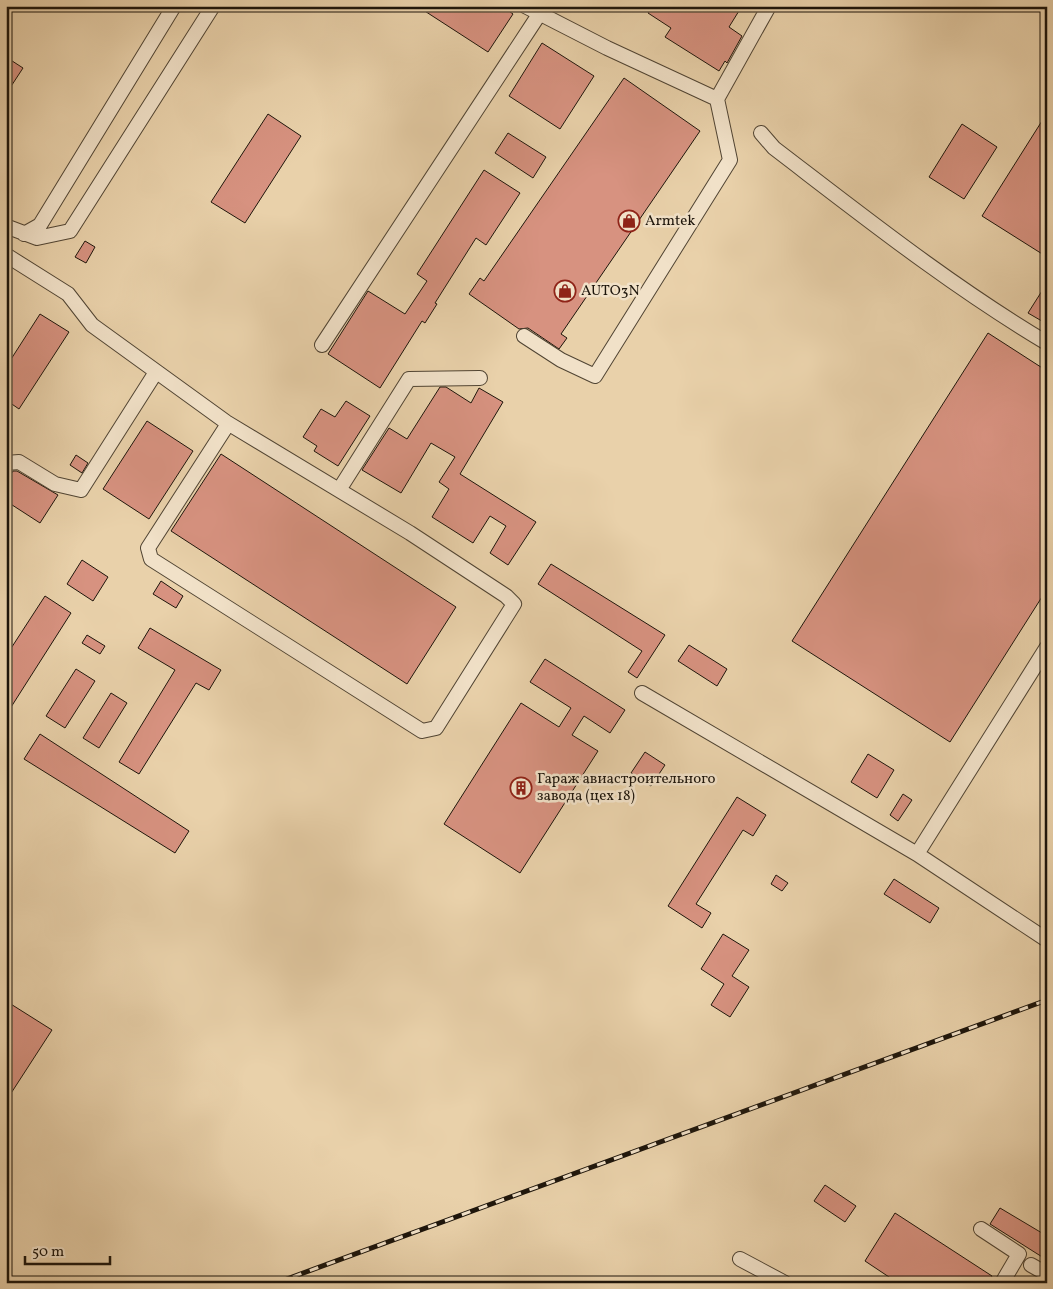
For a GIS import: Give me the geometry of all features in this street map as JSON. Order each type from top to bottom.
[{"type":"lane","points":[[24,234],[40,225],[174,6]]},
{"type":"lane","points":[[6,230],[8,227],[37,238],[70,231],[213,6]]},
{"type":"lane","points":[[525,6],[607,48],[717,99]]},
{"type":"lane","points":[[524,336],[561,360],[595,376],[730,160],[717,99],[769,6]]},
{"type":"lane","points":[[322,345],[540,13]]},
{"type":"lane","points":[[761,132],[774,148],[872,223],[1001,316],[1047,343]]},
{"type":"lane","points":[[6,255],[68,294],[92,325],[226,422],[427,544],[506,596],[514,604],[436,728],[422,732],[151,559],[148,548],[226,427],[226,422]]},
{"type":"lane","points":[[6,463],[18,462],[54,484],[82,490],[156,372]]},
{"type":"lane","points":[[339,490],[409,379],[480,378]]},
{"type":"lane","points":[[917,854],[1047,647]]},
{"type":"lane","points":[[642,693],[917,854],[1047,940]]},
{"type":"lane","points":[[981,1229],[1019,1254],[1002,1283]]},
{"type":"lane","points":[[740,1259],[785,1283]]},
{"type":"lane","points":[[1031,1264],[1047,1274]]},
{"type":"building","points":[[417,6],[502,6],[513,14],[488,52]]},
{"type":"building","points":[[652,6],[742,6],[729,27],[742,36],[727,63],[725,61],[719,71],[665,37],[671,28],[648,13]]},
{"type":"building","points":[[542,43],[594,76],[560,129],[509,96]]},
{"type":"building","points":[[6,57],[23,68],[6,94]]},
{"type":"building","points":[[624,78],[700,131],[561,334],[567,338],[559,349],[528,328],[519,329],[469,294],[480,278],[484,281]]},
{"type":"building","points":[[1047,113],[1047,257],[982,216]]},
{"type":"building","points":[[268,114],[301,136],[245,223],[211,202]]},
{"type":"building","points":[[962,124],[997,147],[964,199],[929,177]]},
{"type":"building","points":[[508,133],[546,157],[533,178],[495,153]]},
{"type":"building","points":[[484,170],[520,193],[486,245],[476,238],[435,303],[437,304],[425,323],[422,321],[380,388],[328,354],[368,291],[405,314],[427,281],[417,274]]},
{"type":"building","points":[[85,241],[95,247],[86,263],[75,257]]},
{"type":"building","points":[[1047,283],[1047,324],[1028,313]]},
{"type":"building","points":[[40,314],[69,332],[19,409],[6,400],[6,367]]},
{"type":"building","points":[[988,333],[1047,371],[1047,589],[950,742],[792,641]]},
{"type":"building","points":[[440,387],[446,387],[471,403],[479,388],[503,402],[460,474],[536,522],[508,565],[490,553],[506,526],[490,516],[473,543],[432,517],[449,489],[439,482],[455,457],[431,443],[401,493],[362,470],[389,428],[407,439]]},
{"type":"building","points":[[346,401],[370,416],[338,466],[314,451],[317,446],[303,437],[321,409],[335,417]]},
{"type":"building","points":[[147,421],[193,451],[149,519],[103,489]]},
{"type":"building","points":[[221,454],[456,607],[407,684],[171,531]]},
{"type":"building","points":[[76,455],[88,463],[82,473],[70,465]]},
{"type":"building","points":[[13,471],[17,471],[58,495],[40,523],[6,501],[6,482]]},
{"type":"building","points":[[82,560],[108,577],[93,601],[67,584]]},
{"type":"building","points":[[551,564],[665,635],[637,678],[628,672],[642,651],[538,584]]},
{"type":"building","points":[[161,581],[183,596],[176,608],[153,594]]},
{"type":"building","points":[[45,596],[71,613],[6,715],[6,656]]},
{"type":"building","points":[[150,628],[221,670],[209,690],[196,683],[139,774],[119,762],[175,670],[138,648]]},
{"type":"building","points":[[87,635],[105,646],[100,654],[82,643]]},
{"type":"building","points":[[689,645],[727,669],[717,686],[678,661]]},
{"type":"building","name":"Гараж авиастроительного завода (цех 18)","points":[[545,659],[625,710],[610,733],[584,716],[572,735],[598,751],[520,873],[444,824],[521,703],[559,727],[571,708],[530,682]]},
{"type":"building","points":[[76,669],[95,681],[65,728],[46,716]]},
{"type":"building","points":[[111,693],[127,703],[99,748],[83,738]]},
{"type":"building","points":[[40,734],[189,831],[175,853],[24,759]]},
{"type":"building","points":[[645,752],[665,765],[651,786],[631,773]]},
{"type":"building","points":[[868,754],[894,770],[877,798],[851,782]]},
{"type":"building","points":[[903,794],[912,800],[898,821],[890,815]]},
{"type":"building","points":[[737,797],[766,815],[753,836],[743,830],[696,904],[711,913],[702,928],[668,906]]},
{"type":"building","points":[[776,875],[788,883],[782,891],[771,884]]},
{"type":"building","points":[[894,879],[939,908],[930,923],[884,894]]},
{"type":"building","points":[[723,934],[749,950],[732,976],[749,987],[730,1017],[711,1005],[724,984],[701,969]]},
{"type":"building","points":[[6,1001],[52,1030],[6,1101]]},
{"type":"building","points":[[825,1185],[856,1206],[845,1222],[814,1201]]},
{"type":"building","points":[[1000,1208],[1047,1236],[1047,1260],[990,1224]]},
{"type":"building","points":[[895,1213],[992,1276],[988,1283],[898,1283],[865,1261]]},
{"type":"railway","points":[[276,1283],[1047,1000]]},
{"type":"place","name":"Armtek","points":[[629,221]]},
{"type":"place","name":"AUTO3N","points":[[565,291]]},
{"type":"place","name":"Гараж авиастроительного завода (цех 18)","points":[[521,788]]}]
